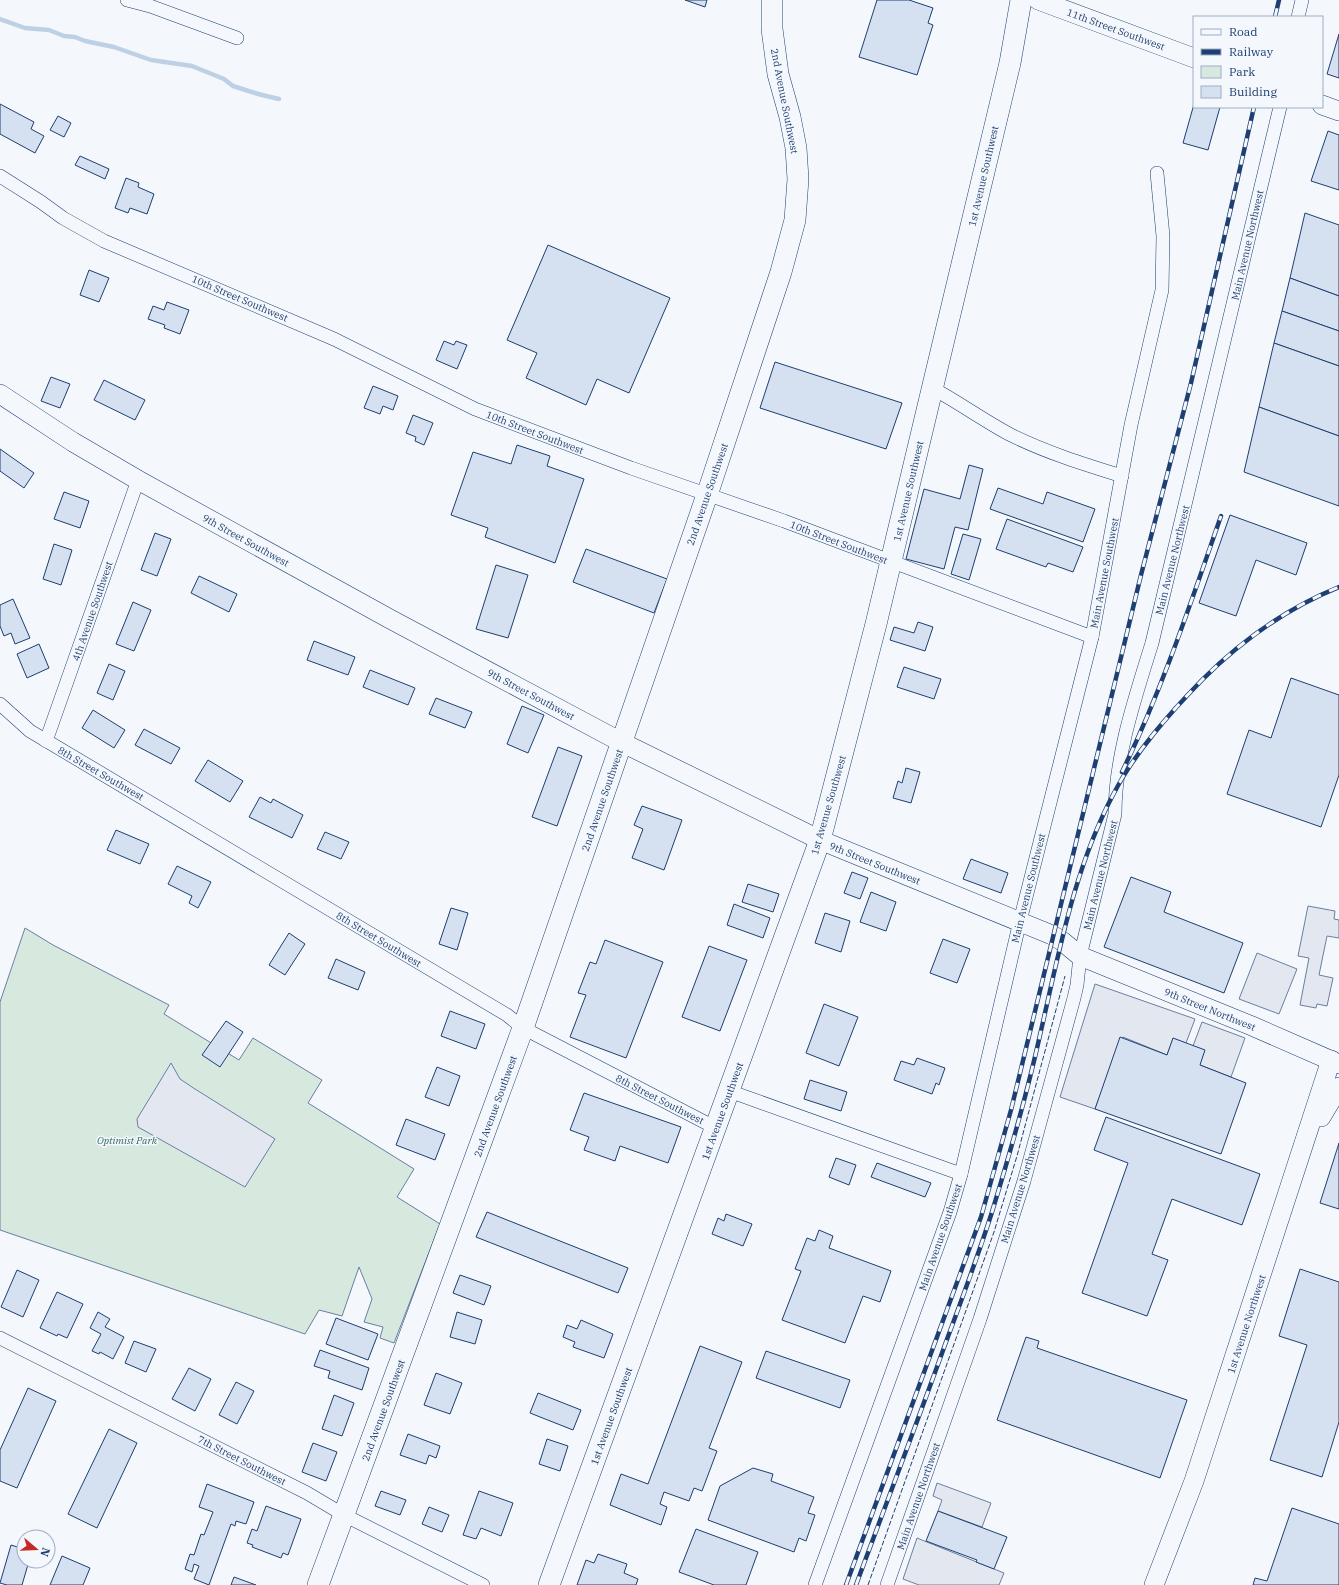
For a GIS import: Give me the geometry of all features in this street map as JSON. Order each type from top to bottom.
[{"type":"main road","name":"2nd Avenue Southwest","points":[[318,1585],[523,1028],[707,494],[781,272],[797,210],[798,179],[796,148],[777,66],[772,30],[772,0]]},
{"type":"main road","name":"1st Avenue Southwest","points":[[549,1585],[820,840],[891,562],[1008,70],[1021,0]]},
{"type":"street","points":[[127,0],[150,6],[237,38]]},
{"type":"street","name":"11th Street Southwest","points":[[1038,0],[1193,58]]},
{"type":"street","points":[[1298,16],[1302,0]]},
{"type":"street","points":[[1323,104],[1339,111]]},
{"type":"street","name":"Main Avenue Northwest","points":[[887,1585],[980,1319],[1024,1181],[1077,985],[1080,956],[1116,814],[1116,790],[1129,720],[1153,636],[1280,108]]},
{"type":"street","name":"Main Avenue Southwest","points":[[815,1585],[950,1212],[961,1174],[1020,921],[1092,637],[1131,425],[1162,290],[1163,236],[1157,173]]},
{"type":"street","name":"10th Street Southwest","points":[[0,176],[69,222],[104,241],[334,339],[475,409],[617,463],[784,521],[1092,637]]},
{"type":"street","points":[[932,388],[1008,433],[1028,443],[1063,457],[1122,476]]},
{"type":"street","name":"9th Street Southwest","points":[[0,394],[73,442],[138,480],[390,619],[621,742],[820,840],[1020,921],[1062,941],[1080,956]]},
{"type":"street","name":"4th Avenue Southwest","points":[[46,741],[138,480]]},
{"type":"street","name":"8th Street Southwest","points":[[0,704],[18,722],[46,741],[500,1011],[523,1028],[716,1128]]},
{"type":"street","name":"9th Street Northwest","points":[[1080,956],[1252,1026],[1335,1062]]},
{"type":"street","name":"1st Avenue Northwest","points":[[1154,1585],[1194,1481],[1302,1149],[1335,1062]]},
{"type":"street","points":[[1302,1149],[1339,1087]]},
{"type":"street","points":[[729,1091],[961,1174]]},
{"type":"street","name":"7th Street Southwest","points":[[0,1338],[483,1585]]},
{"type":"green space","name":"Optimist Park","points":[[25,928],[53,945],[169,1005],[164,1014],[239,1060],[253,1038],[322,1080],[308,1103],[414,1169],[397,1197],[440,1224],[394,1343],[380,1338],[383,1327],[364,1322],[372,1299],[359,1267],[342,1316],[319,1310],[305,1334],[0,1230],[0,1002]]},
{"type":"shaded area","points":[[1308,906],[1335,911],[1334,919],[1339,920],[1339,938],[1327,936],[1319,975],[1333,978],[1327,1006],[1317,1004],[1316,1008],[1300,1005],[1309,958],[1298,956]]},
{"type":"shaded area","points":[[1257,953],[1297,969],[1279,1014],[1239,999]]},
{"type":"shaded area","points":[[1095,984],[1195,1019],[1186,1043],[1173,1039],[1167,1055],[1123,1037],[1095,1109],[1060,1097]]},
{"type":"shaded area","points":[[1202,1022],[1245,1038],[1231,1077],[1200,1065],[1193,1046]]},
{"type":"shaded area","points":[[171,1063],[180,1079],[275,1139],[245,1187],[138,1127],[137,1119]]},
{"type":"shaded area","points":[[937,1483],[991,1503],[982,1527],[938,1511],[942,1500],[933,1496]]},
{"type":"shaded area","points":[[917,1538],[1004,1573],[999,1585],[919,1585],[903,1579]]},
{"type":"building","points":[[685,0],[707,0],[705,7]]},
{"type":"building","points":[[877,0],[909,0],[933,8],[928,23],[933,25],[917,75],[859,57]]},
{"type":"building","points":[[1339,34],[1339,78],[1327,74]]},
{"type":"building","points":[[0,104],[34,122],[31,129],[44,136],[35,153],[0,134]]},
{"type":"building","points":[[1193,108],[1220,108],[1208,150],[1183,143]]},
{"type":"building","points":[[58,116],[71,123],[64,137],[50,130]]},
{"type":"building","points":[[1328,131],[1339,135],[1339,190],[1311,181]]},
{"type":"building","points":[[80,156],[109,169],[105,179],[75,165]]},
{"type":"building","points":[[126,178],[139,183],[138,187],[154,194],[147,214],[130,208],[128,213],[115,208]]},
{"type":"building","points":[[1305,213],[1339,225],[1339,296],[1290,278]]},
{"type":"building","points":[[548,245],[670,298],[629,393],[597,379],[586,405],[526,378],[537,353],[507,340]]},
{"type":"building","points":[[89,270],[109,278],[99,302],[80,295]]},
{"type":"building","points":[[1290,278],[1339,296],[1339,331],[1282,311]]},
{"type":"building","points":[[167,302],[189,310],[180,334],[164,328],[165,325],[148,319],[153,306],[164,310]]},
{"type":"building","points":[[1282,311],[1339,331],[1339,366],[1274,343]]},
{"type":"building","points":[[444,341],[454,345],[456,341],[467,345],[457,369],[436,360]]},
{"type":"building","points":[[1274,343],[1339,366],[1339,436],[1259,407]]},
{"type":"building","points":[[775,362],[902,403],[886,449],[760,408]]},
{"type":"building","points":[[51,377],[70,384],[60,408],[41,401]]},
{"type":"building","points":[[104,380],[145,400],[135,420],[94,400]]},
{"type":"building","points":[[373,386],[398,396],[393,410],[383,406],[380,414],[364,408]]},
{"type":"building","points":[[1259,407],[1339,436],[1339,506],[1244,472]]},
{"type":"building","points":[[413,415],[433,423],[424,445],[415,441],[416,437],[406,433]]},
{"type":"building","points":[[517,445],[550,456],[547,466],[584,479],[555,563],[485,537],[488,528],[451,515],[473,452],[511,464]]},
{"type":"building","points":[[0,449],[34,473],[24,488],[0,471]]},
{"type":"building","points":[[969,465],[983,469],[968,530],[955,527],[944,569],[906,559],[924,489],[960,499]]},
{"type":"building","points":[[998,488],[1043,504],[1047,492],[1095,509],[1083,542],[990,509]]},
{"type":"building","points":[[64,492],[89,501],[80,528],[54,519]]},
{"type":"building","points":[[1230,515],[1307,543],[1296,575],[1256,560],[1236,616],[1199,603]]},
{"type":"building","points":[[1007,519],[1083,547],[1073,572],[1048,563],[1046,567],[996,549]]},
{"type":"building","points":[[155,533],[171,539],[157,576],[141,570]]},
{"type":"building","points":[[963,534],[981,539],[969,580],[951,574]]},
{"type":"building","points":[[54,544],[72,550],[61,585],[43,579]]},
{"type":"building","points":[[586,549],[667,579],[654,613],[573,582]]},
{"type":"building","points":[[496,565],[528,575],[508,638],[476,629]]},
{"type":"building","points":[[199,576],[237,594],[229,612],[191,593]]},
{"type":"building","points":[[13,599],[30,638],[15,644],[11,633],[4,636],[0,626],[0,605]]},
{"type":"building","points":[[133,602],[151,610],[134,651],[116,644]]},
{"type":"building","points":[[918,622],[933,627],[925,651],[890,640],[894,627],[914,633]]},
{"type":"building","points":[[314,641],[355,657],[348,675],[307,660]]},
{"type":"building","points":[[39,644],[49,668],[27,678],[17,654]]},
{"type":"building","points":[[109,664],[125,671],[113,700],[97,693]]},
{"type":"building","points":[[904,667],[941,679],[934,699],[897,687]]},
{"type":"building","points":[[370,670],[415,688],[408,705],[363,687]]},
{"type":"building","points":[[1291,678],[1339,695],[1339,775],[1321,827],[1227,794],[1249,730],[1271,738]]},
{"type":"building","points":[[436,698],[472,712],[465,728],[429,714]]},
{"type":"building","points":[[522,706],[544,715],[528,753],[507,744]]},
{"type":"building","points":[[93,710],[125,730],[114,748],[82,728]]},
{"type":"building","points":[[144,729],[180,748],[171,764],[135,745]]},
{"type":"building","points":[[558,747],[582,756],[557,826],[532,817]]},
{"type":"building","points":[[208,760],[243,781],[230,802],[195,781]]},
{"type":"building","points":[[906,768],[920,772],[911,803],[893,798],[898,781],[902,783]]},
{"type":"building","points":[[260,797],[271,803],[273,799],[303,815],[292,838],[249,817]]},
{"type":"building","points":[[642,806],[682,820],[664,870],[632,858],[643,829],[634,825]]},
{"type":"building","points":[[116,830],[149,844],[140,864],[107,850]]},
{"type":"building","points":[[325,832],[349,842],[341,859],[317,849]]},
{"type":"building","points":[[971,859],[1008,873],[1001,893],[963,879]]},
{"type":"building","points":[[177,866],[211,882],[198,908],[189,903],[192,896],[168,884]]},
{"type":"building","points":[[852,872],[868,878],[860,899],[844,893]]},
{"type":"building","points":[[1131,877],[1171,892],[1164,912],[1243,943],[1224,993],[1104,947]]},
{"type":"building","points":[[748,884],[779,894],[773,912],[742,902]]},
{"type":"building","points":[[871,892],[896,902],[886,931],[860,922]]},
{"type":"building","points":[[734,904],[770,918],[763,938],[727,925]]},
{"type":"building","points":[[451,908],[468,913],[457,950],[439,944]]},
{"type":"building","points":[[825,913],[850,921],[841,952],[815,943]]},
{"type":"building","points":[[289,933],[305,944],[285,975],[269,965]]},
{"type":"building","points":[[943,939],[970,949],[957,983],[930,973]]},
{"type":"building","points":[[605,940],[663,962],[626,1058],[570,1037],[586,995],[578,993],[590,962],[596,964]]},
{"type":"building","points":[[709,946],[747,960],[720,1031],[682,1017]]},
{"type":"building","points":[[336,959],[365,972],[358,990],[328,978]]},
{"type":"building","points":[[824,1004],[858,1017],[839,1066],[806,1053]]},
{"type":"building","points":[[450,1011],[485,1024],[476,1049],[441,1036]]},
{"type":"building","points":[[226,1021],[243,1032],[220,1067],[202,1055]]},
{"type":"building","points":[[1120,1037],[1167,1055],[1173,1038],[1205,1050],[1200,1065],[1246,1083],[1221,1154],[1095,1109]]},
{"type":"building","points":[[917,1058],[945,1068],[939,1085],[936,1083],[932,1094],[894,1080],[901,1061],[914,1065]]},
{"type":"building","points":[[437,1067],[460,1076],[449,1106],[425,1097]]},
{"type":"building","points":[[810,1080],[847,1092],[841,1111],[804,1099]]},
{"type":"building","points":[[584,1093],[681,1127],[668,1163],[620,1146],[615,1161],[584,1150],[589,1137],[570,1130]]},
{"type":"building","points":[[1106,1117],[1260,1174],[1242,1225],[1172,1199],[1152,1254],[1168,1260],[1147,1316],[1082,1293],[1128,1163],[1094,1150]]},
{"type":"building","points":[[406,1119],[445,1134],[435,1160],[396,1145]]},
{"type":"building","points":[[1339,1143],[1339,1209],[1320,1203]]},
{"type":"building","points":[[836,1158],[856,1165],[849,1185],[829,1177]]},
{"type":"building","points":[[877,1163],[931,1183],[925,1197],[871,1177]]},
{"type":"building","points":[[487,1212],[628,1268],[618,1293],[476,1237]]},
{"type":"building","points":[[726,1214],[752,1224],[743,1246],[712,1234],[718,1218],[724,1221]]},
{"type":"building","points":[[819,1230],[833,1236],[829,1248],[891,1271],[880,1302],[863,1296],[845,1343],[782,1320],[801,1271],[795,1269],[807,1238],[815,1241]]},
{"type":"building","points":[[1300,1269],[1339,1282],[1339,1422],[1322,1477],[1270,1460],[1307,1345],[1279,1336]]},
{"type":"building","points":[[17,1270],[39,1280],[23,1317],[1,1307]]},
{"type":"building","points":[[460,1275],[491,1286],[484,1305],[453,1293]]},
{"type":"building","points":[[57,1292],[83,1304],[67,1338],[58,1334],[57,1336],[40,1328]]},
{"type":"building","points":[[98,1312],[110,1319],[105,1327],[124,1337],[113,1359],[100,1352],[99,1354],[92,1351],[101,1334],[90,1328]]},
{"type":"building","points":[[457,1312],[482,1320],[475,1344],[450,1337]]},
{"type":"building","points":[[336,1318],[378,1334],[368,1360],[326,1344]]},
{"type":"building","points":[[581,1320],[613,1334],[604,1358],[573,1347],[575,1342],[563,1337],[567,1325],[577,1329]]},
{"type":"building","points":[[1026,1337],[1039,1341],[1037,1348],[1187,1400],[1160,1478],[997,1420]]},
{"type":"building","points":[[134,1341],[156,1349],[146,1372],[125,1363]]},
{"type":"building","points":[[700,1346],[742,1362],[709,1448],[717,1451],[702,1491],[694,1488],[689,1501],[664,1492],[660,1504],[667,1507],[661,1525],[610,1505],[621,1474],[648,1484]]},
{"type":"building","points":[[320,1350],[369,1368],[362,1390],[328,1378],[330,1371],[314,1366]]},
{"type":"building","points":[[766,1351],[850,1380],[840,1408],[756,1378]]},
{"type":"building","points":[[189,1368],[211,1379],[195,1411],[172,1399]]},
{"type":"building","points":[[436,1373],[462,1383],[450,1414],[424,1405]]},
{"type":"building","points":[[236,1382],[254,1391],[237,1424],[219,1415]]},
{"type":"building","points":[[28,1388],[56,1401],[17,1488],[0,1481],[0,1450]]},
{"type":"building","points":[[538,1393],[581,1410],[573,1430],[530,1413]]},
{"type":"building","points":[[334,1395],[354,1403],[342,1436],[322,1429]]},
{"type":"building","points":[[109,1429],[137,1443],[97,1528],[68,1514]]},
{"type":"building","points":[[408,1434],[440,1446],[436,1458],[429,1455],[426,1464],[400,1455]]},
{"type":"building","points":[[547,1439],[568,1446],[560,1471],[539,1464]]},
{"type":"building","points":[[313,1443],[337,1452],[326,1481],[302,1472]]},
{"type":"building","points":[[753,1468],[773,1474],[771,1481],[814,1497],[808,1513],[815,1515],[806,1541],[799,1538],[794,1552],[708,1520],[720,1486]]},
{"type":"building","points":[[207,1484],[254,1502],[246,1524],[236,1521],[235,1526],[231,1524],[209,1585],[194,1579],[199,1566],[194,1564],[192,1572],[185,1569],[190,1554],[194,1555],[201,1534],[204,1535],[213,1512],[199,1507]]},
{"type":"building","points":[[381,1491],[406,1500],[400,1515],[375,1506]]},
{"type":"building","points":[[479,1491],[513,1503],[501,1536],[481,1528],[476,1539],[463,1535]]},
{"type":"building","points":[[266,1506],[301,1519],[288,1555],[283,1553],[281,1558],[252,1547],[253,1545],[247,1543],[252,1529],[257,1531]]},
{"type":"building","points":[[429,1507],[449,1515],[442,1532],[422,1524]]},
{"type":"building","points":[[1292,1508],[1339,1524],[1339,1585],[1253,1585],[1255,1578],[1267,1581]]},
{"type":"building","points":[[938,1511],[1007,1537],[994,1569],[976,1562],[977,1560],[926,1541]]},
{"type":"building","points":[[696,1529],[758,1552],[746,1585],[714,1585],[679,1572]]},
{"type":"building","points":[[11,1545],[16,1547],[16,1569],[27,1569],[22,1585],[7,1585],[0,1583]]},
{"type":"building","points":[[598,1554],[627,1564],[624,1573],[638,1579],[636,1585],[577,1585],[586,1560],[594,1563]]},
{"type":"building","points":[[62,1556],[90,1568],[83,1585],[50,1585]]},
{"type":"building","points":[[234,1577],[256,1585],[231,1585]]},
{"type":"waterway","points":[[0,19],[25,28],[49,30],[64,36],[75,37],[85,41],[114,47],[151,60],[192,66],[224,79],[233,86],[279,99]]},
{"type":"railway","points":[[1275,16],[1279,0]]},
{"type":"railway","points":[[846,1585],[981,1217],[1011,1110],[1141,575],[1191,383],[1254,108]]},
{"type":"railway","points":[[1122,772],[1137,741],[1163,678],[1221,516]]},
{"type":"railway","points":[[856,1585],[964,1294],[992,1212],[1030,1079],[1069,911],[1088,851],[1114,793],[1132,763],[1166,719],[1217,666],[1249,639],[1283,615],[1320,595],[1339,587]]},
{"type":"fence","points":[[868,1585],[994,1232],[1017,1156],[1065,976]]}]
